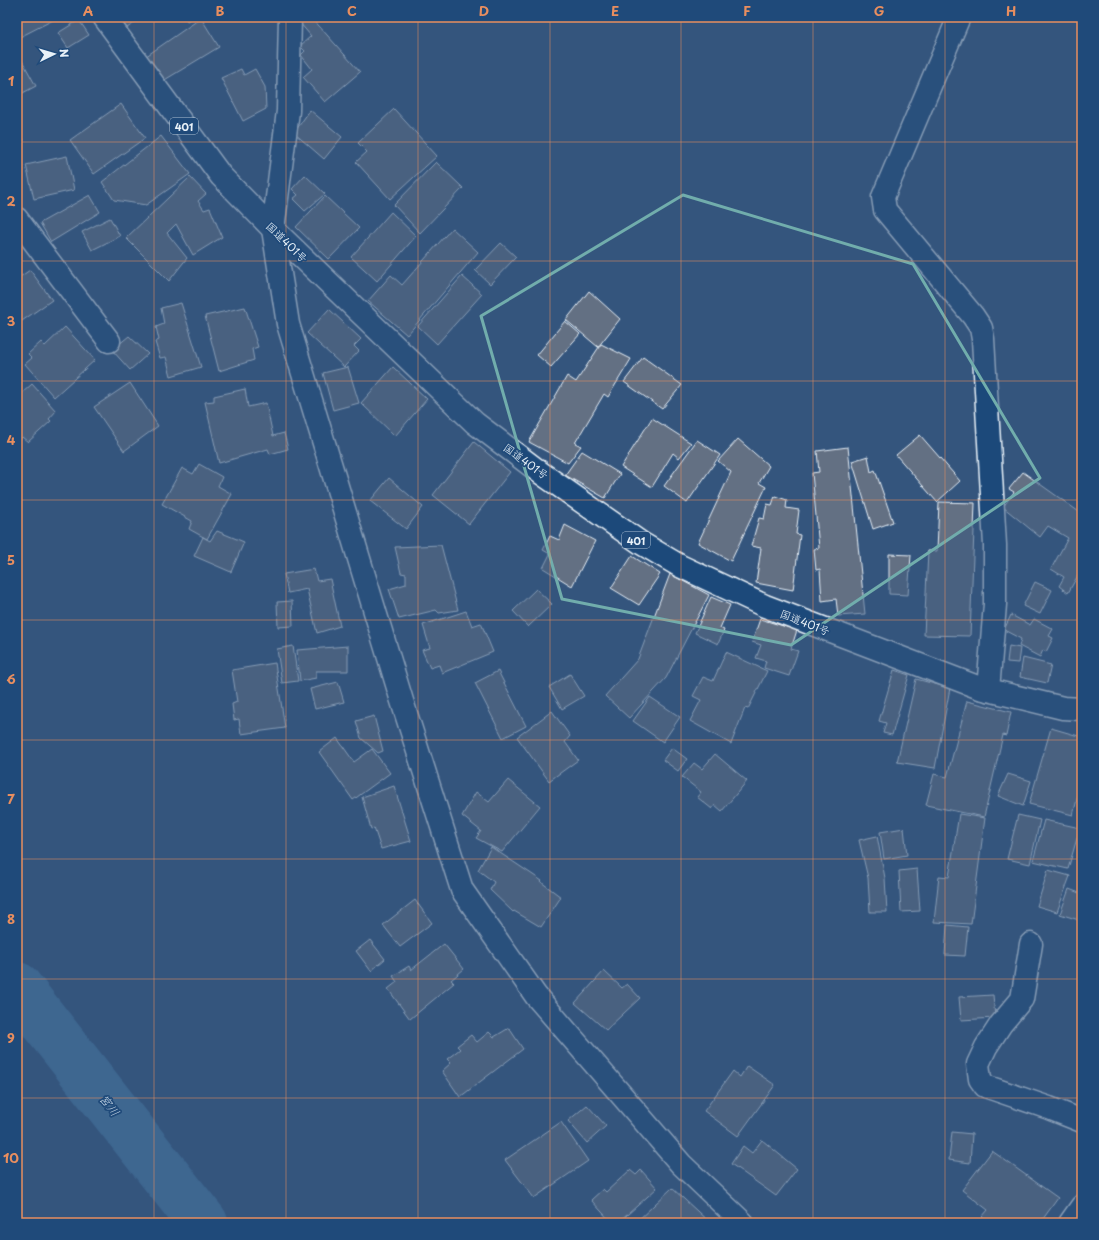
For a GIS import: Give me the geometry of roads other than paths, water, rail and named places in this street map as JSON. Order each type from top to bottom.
[{"type":"main road","name":"国道401号","points":[[104,17],[221,176],[273,229],[475,423],[541,473],[641,543],[680,566],[765,606],[988,690],[1063,708],[1082,709]]},
{"type":"main road","points":[[290,17],[288,111],[273,229],[288,324],[402,701],[462,890],[536,996],[681,1164],[743,1223]]},
{"type":"main road","points":[[959,17],[883,197],[884,210],[973,316],[980,328],[983,339],[995,545],[995,604],[988,690]]},
{"type":"main road","points":[[17,219],[110,341]]},
{"type":"main road","points":[[1031,944],[1022,999],[1001,1024],[986,1047],[978,1064],[980,1079],[985,1086],[1082,1121]]},
{"type":"main road","points":[[1070,1223],[1082,1206]]},
{"type":"waterway","name":"宮川","points":[[17,987],[203,1223]]}]
